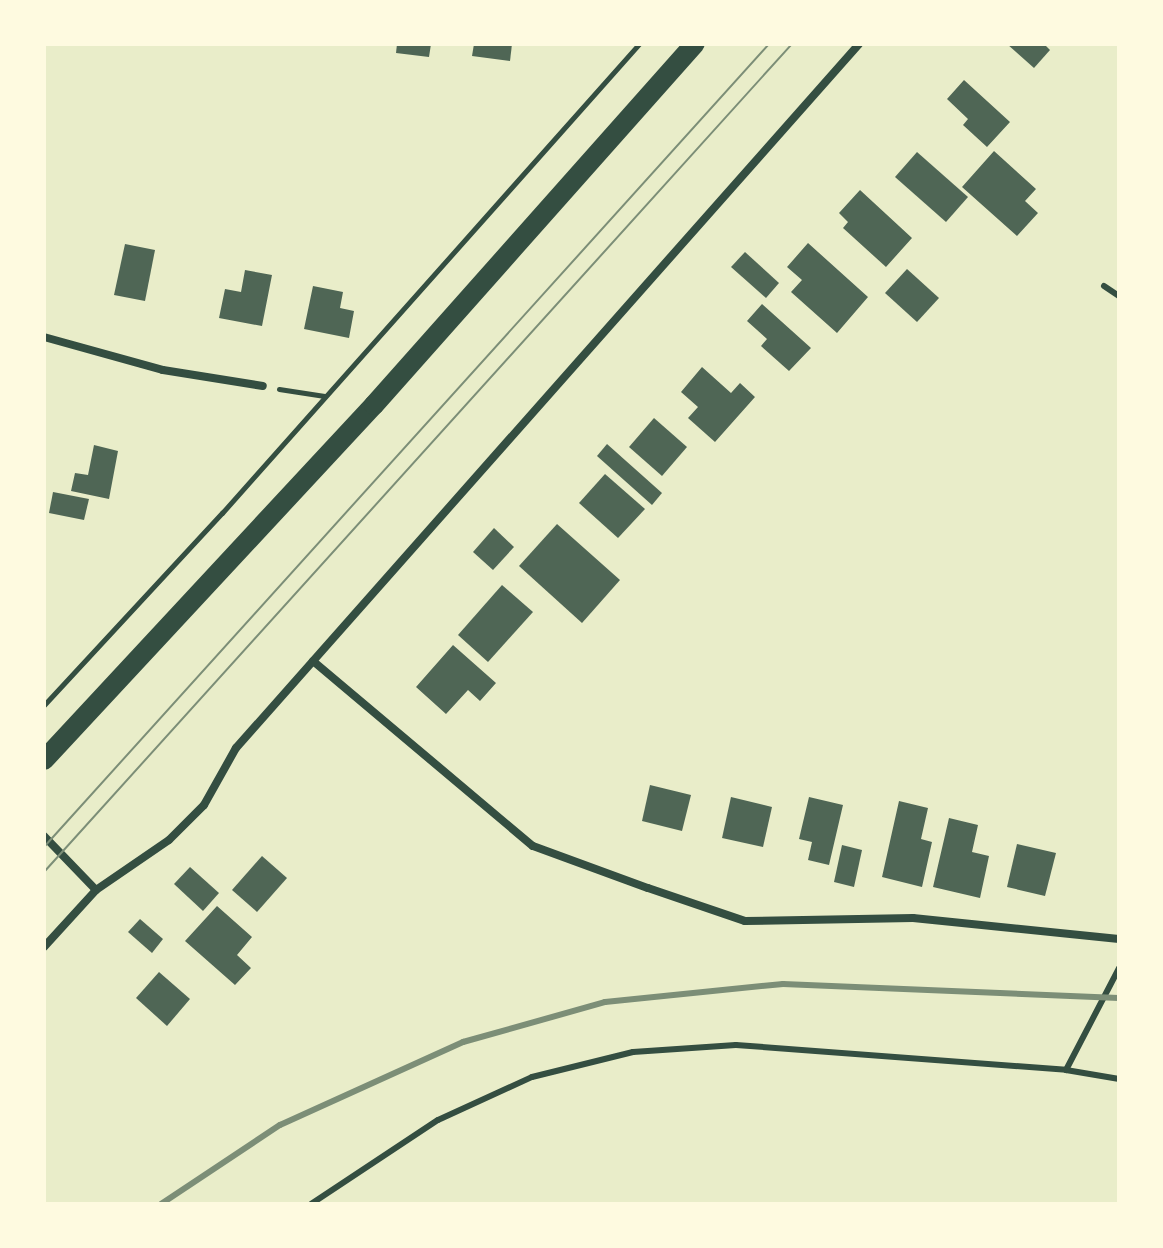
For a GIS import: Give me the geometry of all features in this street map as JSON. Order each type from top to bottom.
[{"type":"main road","points":[[44,760],[374,405],[695,44]]},
{"type":"street","points":[[44,947],[96,890],[169,840],[204,805],[236,748],[859,44]]},
{"type":"street","points":[[44,337],[163,370],[263,386]]},
{"type":"street","points":[[313,661],[533,846],[648,888],[745,921],[913,918],[1119,939]]},
{"type":"street","points":[[44,836],[96,890]]},
{"type":"lane","points":[[1104,286],[1119,296]]},
{"type":"lane","points":[[1066,1070],[1119,968]]},
{"type":"lane","points":[[311,1204],[438,1120],[532,1077],[633,1052],[736,1045],[1066,1070],[1119,1079]]},
{"type":"path","points":[[44,705],[639,44]]},
{"type":"path","points":[[263,386],[325,396]]},
{"type":"building","points":[[397,44],[431,44],[429,57],[396,53]]},
{"type":"building","points":[[474,44],[512,44],[510,61],[472,56]]},
{"type":"building","points":[[1007,44],[1044,44],[1050,50],[1034,68]]},
{"type":"building","points":[[964,80],[1010,122],[987,147],[963,125],[968,119],[947,99]]},
{"type":"building","points":[[994,151],[1036,189],[1025,201],[1038,213],[1017,236],[962,187]]},
{"type":"building","points":[[917,152],[968,197],[946,222],[895,177]]},
{"type":"building","points":[[860,190],[912,238],[886,267],[843,228],[848,222],[839,213]]},
{"type":"building","points":[[808,243],[868,297],[837,333],[791,292],[802,280],[787,267]]},
{"type":"building","points":[[125,244],[155,250],[145,301],[114,295]]},
{"type":"building","points":[[745,252],[779,283],[766,298],[731,267]]},
{"type":"building","points":[[907,269],[939,298],[917,322],[885,293]]},
{"type":"building","points":[[245,270],[272,275],[262,326],[219,318],[225,289],[241,292]]},
{"type":"building","points":[[313,286],[343,292],[340,308],[354,311],[349,338],[304,329]]},
{"type":"building","points":[[762,304],[811,348],[789,371],[761,346],[767,339],[747,321]]},
{"type":"building","points":[[702,367],[731,393],[740,383],[755,397],[715,442],[688,418],[698,407],[681,392]]},
{"type":"building","points":[[654,418],[687,447],[662,476],[629,447]]},
{"type":"building","points":[[607,444],[662,493],[652,505],[597,456]]},
{"type":"building","points":[[94,445],[118,451],[109,499],[71,491],[75,473],[88,475]]},
{"type":"building","points":[[605,474],[645,509],[618,538],[579,503]]},
{"type":"building","points":[[53,492],[89,499],[84,520],[49,513]]},
{"type":"building","points":[[557,524],[620,580],[582,623],[519,566]]},
{"type":"building","points":[[494,528],[514,547],[493,570],[473,552]]},
{"type":"building","points":[[502,585],[533,612],[488,662],[458,635]]},
{"type":"building","points":[[453,645],[496,683],[480,701],[468,690],[446,714],[416,687]]},
{"type":"building","points":[[650,785],[691,795],[682,831],[642,821]]},
{"type":"building","points":[[731,797],[772,807],[763,847],[722,838]]},
{"type":"building","points":[[809,797],[843,805],[829,865],[808,860],[812,842],[799,839]]},
{"type":"building","points":[[899,801],[928,808],[921,839],[932,842],[922,887],[882,877]]},
{"type":"building","points":[[949,818],[978,825],[972,852],[989,856],[980,898],[933,887]]},
{"type":"building","points":[[1017,844],[1056,853],[1045,896],[1007,887]]},
{"type":"building","points":[[842,845],[862,850],[854,887],[834,882]]},
{"type":"building","points":[[262,856],[287,878],[257,912],[232,890]]},
{"type":"building","points":[[190,867],[219,893],[203,911],[174,884]]},
{"type":"building","points":[[217,906],[252,937],[237,955],[251,968],[235,985],[185,941]]},
{"type":"building","points":[[140,919],[163,939],[152,953],[128,932]]},
{"type":"building","points":[[159,972],[190,999],[167,1026],[136,998]]},
{"type":"tram line","points":[[44,847],[769,44]]},
{"type":"tram line","points":[[44,872],[792,44]]},
{"type":"railway","points":[[161,1204],[280,1125],[463,1042],[605,1002],[783,984],[1119,998]]}]
